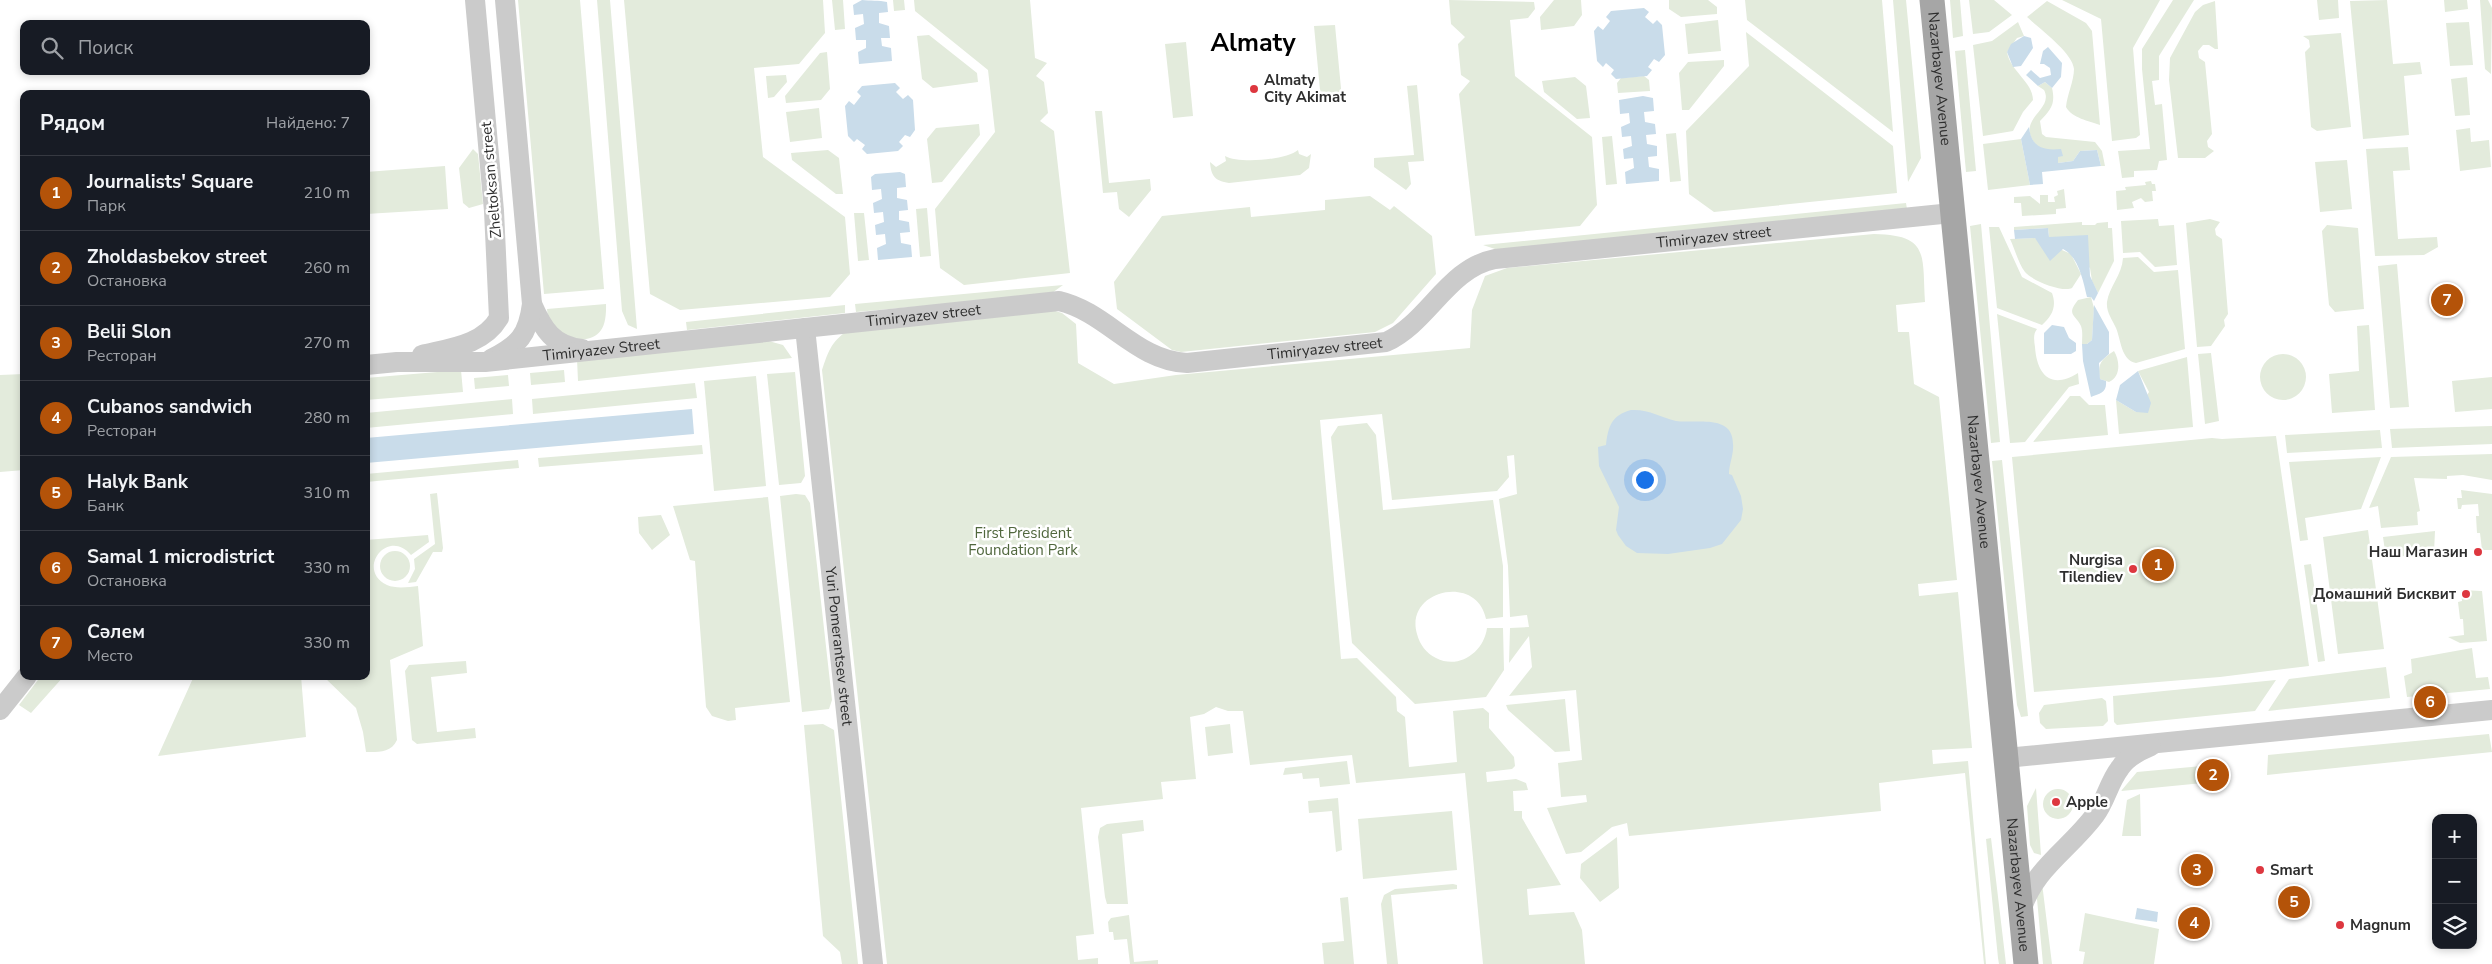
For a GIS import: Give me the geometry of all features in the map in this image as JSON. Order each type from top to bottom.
[{"type":"main road","name":"Nazarbayev Avenue","points":[[1932,0],[2026,964]]},
{"type":"street","name":"Zheltoksan street","points":[[466,344],[482,338],[492,329],[499,318],[494,211],[475,0]]},
{"type":"street","name":"Zheltoksan street","points":[[506,0],[532,304]]},
{"type":"street","name":"Timiryazev street","points":[[805,328],[1059,301],[1078,307],[1154,356],[1174,363],[1187,363],[1386,342],[1400,333],[1466,271],[1483,261],[1952,212]]},
{"type":"street","points":[[532,304],[547,335],[569,348],[604,351]]},
{"type":"street","points":[[485,362],[505,352],[520,339],[527,328],[532,304]]},
{"type":"street","name":"Timiryazev Street","points":[[370,365],[397,362],[485,362],[604,351],[805,328]]},
{"type":"street","name":"Yuri Pomerantsev street","points":[[805,328],[873,964]]},
{"type":"street","name":"Timiryazev Street","points":[[397,362],[466,344]]},
{"type":"street","points":[[0,710],[24,680]]},
{"type":"street","points":[[2006,758],[2492,710]]},
{"type":"street","points":[[2021,911],[2034,881],[2094,817],[2120,768],[2134,754],[2164,741]]},
{"type":"green space","points":[[518,0],[580,0],[604,289],[544,294]]},
{"type":"green space","points":[[597,0],[610,0],[637,329],[628,325],[622,311]]},
{"type":"green space","points":[[624,0],[823,0],[825,33],[799,64],[754,68],[763,157],[845,217],[850,274],[830,297],[680,310],[650,294]]},
{"type":"green space","points":[[832,0],[843,0],[845,29],[835,30]]},
{"type":"green space","points":[[893,0],[904,0],[905,10],[894,11]]},
{"type":"green space","points":[[914,0],[1030,0],[1035,58],[1047,63],[1036,76],[1044,82],[1048,113],[1040,121],[1054,131],[1070,273],[964,285],[940,268],[935,209],[995,132],[988,70],[915,11]]},
{"type":"green space","points":[[1449,0],[1534,2],[1535,9],[1528,18],[1510,20],[1515,76],[1592,137],[1597,205],[1580,226],[1475,236],[1459,94],[1470,81],[1461,75],[1458,44],[1465,37],[1451,24]]},
{"type":"green space","points":[[1554,0],[1581,0],[1582,15],[1574,26],[1541,30],[1540,17]]},
{"type":"green space","points":[[1669,0],[1708,0],[1717,7],[1717,14],[1681,17],[1669,9]]},
{"type":"green space","points":[[1745,0],[1882,0],[1893,132],[1747,20]]},
{"type":"green space","points":[[1893,0],[1906,0],[1921,158],[1908,182]]},
{"type":"green space","points":[[1950,0],[1960,0],[1963,36],[1953,38]]},
{"type":"green space","points":[[1969,0],[1994,0],[2012,15],[1989,32],[1973,34]]},
{"type":"green space","points":[[2062,0],[2160,0],[2133,48],[2140,135],[2136,138],[2112,141],[2101,19]]},
{"type":"green space","points":[[2173,0],[2194,0],[2159,56],[2159,80],[2152,81],[2155,105],[2162,104],[2167,160],[2159,161],[2157,170],[2134,171],[2134,177],[2122,178],[2118,151],[2150,149],[2142,69],[2142,49]]},
{"type":"green space","points":[[2317,0],[2338,0],[2339,18],[2319,20]]},
{"type":"green space","points":[[2387,0],[2393,64],[2420,62],[2422,74],[2404,76],[2409,135],[2363,139],[2350,1]]},
{"type":"green space","points":[[2444,0],[2467,0],[2468,9],[2445,12]]},
{"type":"green space","points":[[2480,0],[2488,0],[2492,8],[2491,74],[2485,69]]},
{"type":"green space","points":[[2047,1],[2086,23],[2092,31],[2100,125],[2072,114],[2066,107],[2074,74],[2072,63],[2062,48],[2027,17]]},
{"type":"green space","points":[[2215,1],[2218,49],[2209,45],[2203,45],[2198,51],[2199,58],[2205,62],[2212,134],[2207,141],[2208,147],[2214,151],[2205,158],[2178,158],[2169,80],[2170,58],[2195,12],[2203,5]]},
{"type":"green space","points":[[1718,20],[1721,51],[1688,54],[1685,24]]},
{"type":"green space","points":[[2018,22],[2024,36],[2017,38],[2007,52],[2012,65],[2026,82],[2033,100],[2023,112],[2013,131],[1983,136],[1973,45],[1992,41]]},
{"type":"green space","points":[[2469,22],[2473,65],[2450,66],[2446,23]]},
{"type":"green space","points":[[1335,25],[1342,99],[1321,101],[1314,26]]},
{"type":"green space","points":[[1746,32],[1893,146],[1897,193],[1714,212],[1689,194],[1686,131],[1749,66]]},
{"type":"green space","points":[[2341,33],[2351,127],[2317,131],[2311,127],[2305,52],[2310,47],[2309,40],[2303,36]]},
{"type":"green space","points":[[929,35],[977,73],[978,82],[933,88],[922,79],[917,36]]},
{"type":"green space","points":[[1186,42],[1193,116],[1173,118],[1165,44]]},
{"type":"green space","points":[[1965,50],[1976,171],[1966,172],[1955,51]]},
{"type":"green space","points":[[827,52],[830,89],[821,100],[786,103],[785,96],[820,53]]},
{"type":"green space","points":[[1724,60],[1724,66],[1689,110],[1682,110],[1679,73],[1688,62]]},
{"type":"green space","points":[[786,75],[787,82],[774,97],[768,98],[766,76]]},
{"type":"green space","points":[[1644,76],[1649,80],[1650,91],[1618,93],[1617,83],[1621,78]]},
{"type":"green space","points":[[1575,77],[1586,86],[1590,118],[1577,119],[1544,92],[1542,81]]},
{"type":"green space","points":[[2467,77],[2470,115],[2455,116],[2451,79]]},
{"type":"green space","points":[[2045,82],[2052,88],[2053,103],[2040,121],[2042,134],[2046,137],[2095,142],[2102,151],[2105,166],[2101,166],[2097,150],[2080,151],[2073,161],[2058,163],[2058,157],[2037,146],[2031,137],[2030,129],[2032,122],[2044,104],[2046,97],[2044,90],[2038,86]]},
{"type":"green space","points":[[1417,85],[1424,161],[1408,162],[1411,184],[1406,190],[1374,167],[1374,158],[1414,155],[1407,86]]},
{"type":"green space","points":[[819,108],[822,138],[790,142],[786,112]]},
{"type":"green space","points":[[1095,111],[1102,111],[1109,183],[1150,179],[1151,190],[1129,217],[1119,209],[1117,192],[1103,193]]},
{"type":"green space","points":[[979,124],[980,135],[942,182],[932,183],[927,139],[936,128]]},
{"type":"green space","points":[[2470,128],[2471,142],[2489,140],[2491,167],[2460,171],[2456,130]]},
{"type":"green space","points":[[1676,133],[1681,181],[1670,182],[1666,134]]},
{"type":"green space","points":[[1612,136],[1617,184],[1606,185],[1602,137]]},
{"type":"green space","points":[[2021,139],[2030,185],[1988,190],[1983,144]]},
{"type":"green space","points":[[2408,147],[2410,170],[2393,171],[2398,239],[2437,237],[2438,247],[2424,255],[2375,256],[2366,149]]},
{"type":"green space","points":[[473,149],[478,154],[483,204],[469,208],[463,203],[459,168]]},
{"type":"green space","points":[[828,150],[839,158],[843,194],[836,194],[792,160],[791,153]]},
{"type":"green space","points":[[1298,150],[1299,154],[1307,157],[1311,154],[1309,168],[1300,175],[1229,183],[1220,181],[1215,177],[1210,162],[1216,167],[1226,161],[1225,156],[1241,160],[1262,160],[1284,156]]},
{"type":"green space","points":[[2347,160],[2352,209],[2320,212],[2315,162]]},
{"type":"green space","points":[[445,166],[448,209],[370,214],[370,172]]},
{"type":"green space","points":[[2151,181],[2152,184],[2155,184],[2156,191],[2152,191],[2153,201],[2145,202],[2141,198],[2132,202],[2134,208],[2117,210],[2116,191],[2126,190],[2125,187],[2146,185],[2145,182]]},
{"type":"green space","points":[[2064,189],[2066,208],[2056,209],[2056,214],[2022,216],[2021,203],[2014,203],[2014,197],[2030,196],[2040,204],[2040,195],[2048,195],[2048,202],[2055,202],[2054,197],[2058,195],[2057,191]]},
{"type":"green space","points":[[1370,196],[1390,210],[1394,206],[1432,236],[1436,274],[1393,323],[1375,332],[1181,352],[1172,350],[1117,309],[1114,282],[1162,216],[1250,207],[1251,217],[1325,210],[1325,200]]},
{"type":"green space","points":[[1906,203],[1907,209],[1498,250],[1483,245]]},
{"type":"green space","points":[[927,208],[931,256],[920,257],[916,209]]},
{"type":"green space","points":[[854,213],[864,213],[869,260],[858,261]]},
{"type":"green space","points":[[2158,219],[2159,226],[2174,225],[2177,265],[2155,267],[2140,252],[2123,253],[2121,221]]},
{"type":"green space","points":[[2210,219],[2220,222],[2215,229],[2216,235],[2222,239],[2228,314],[2224,320],[2225,326],[2211,346],[2197,347],[2186,223]]},
{"type":"green space","points":[[2082,222],[2082,225],[2095,225],[2108,222],[2108,228],[2112,228],[2114,261],[2098,293],[2092,281],[2090,268],[2049,237],[2048,228],[2014,230],[2014,227]]},
{"type":"green space","points":[[1981,224],[2000,442],[1991,443],[1970,226]]},
{"type":"green space","points":[[2327,225],[2358,228],[2364,309],[2335,312],[2329,305],[2322,231]]},
{"type":"green space","points":[[1989,227],[1999,227],[2022,277],[2052,293],[2053,311],[2042,325],[1997,308]]},
{"type":"green space","name":"First President Foundation Park","points":[[1874,234],[1905,238],[1914,244],[1919,251],[1924,272],[1925,302],[1896,305],[1898,332],[1909,332],[1914,384],[1939,397],[1957,580],[1918,584],[1919,596],[1958,592],[1972,748],[1932,750],[1933,764],[1968,761],[1986,964],[1984,964],[1965,773],[1879,783],[1881,811],[1629,836],[1627,823],[1612,827],[1581,852],[1566,854],[1547,808],[1587,802],[1586,795],[1561,797],[1558,763],[1582,760],[1576,690],[1509,696],[1532,667],[1529,636],[1509,663],[1510,628],[1529,627],[1527,615],[1510,617],[1508,566],[1499,499],[1517,494],[1514,455],[1507,456],[1509,477],[1497,491],[1392,500],[1382,414],[1320,420],[1341,659],[1357,658],[1396,697],[1397,711],[1405,717],[1409,767],[1457,762],[1453,711],[1483,708],[1489,713],[1489,728],[1514,757],[1515,766],[1512,769],[1486,772],[1487,782],[1516,779],[1526,783],[1528,790],[1513,791],[1514,811],[1522,811],[1522,818],[1561,885],[1527,889],[1529,915],[1574,912],[1582,930],[1585,964],[1483,964],[1465,773],[1356,783],[1352,755],[1250,765],[1243,711],[1228,711],[1216,707],[1204,714],[1190,717],[1196,779],[1161,782],[1163,799],[1081,808],[1094,934],[1076,936],[1078,960],[1098,958],[1098,964],[887,964],[822,370],[831,348],[837,339],[847,331],[1052,310],[1062,313],[1076,324],[1078,363],[1114,384],[1176,375],[1470,348],[1472,310],[1485,276],[1507,268]]},
{"type":"green space","points":[[2035,238],[2071,254],[2081,274],[2072,288],[2062,289],[2047,285],[2025,272],[2010,239]]},
{"type":"green space","points":[[2138,257],[2154,272],[2178,270],[2185,349],[2136,363],[2124,354],[2116,328],[2108,312],[2107,302],[2123,258]]},
{"type":"green space","points":[[2397,264],[2409,407],[2390,408],[2378,266]]},
{"type":"green space","points":[[1063,285],[1052,293],[1045,295],[856,312],[855,304]]},
{"type":"green space","points":[[2091,297],[2094,308],[2092,340],[2087,344],[2082,344],[2082,328],[2072,312],[2078,300]]},
{"type":"green space","points":[[606,304],[606,315],[601,329],[597,334],[585,339],[567,339],[548,318],[547,309]]},
{"type":"green space","points":[[845,305],[845,313],[687,330],[686,322]]},
{"type":"green space","points":[[1997,314],[2037,329],[2034,337],[2036,357],[2042,372],[2047,377],[2053,380],[2060,380],[2078,373],[2079,384],[2069,387],[2025,442],[2010,443]]},
{"type":"green space","points":[[2369,325],[2375,410],[2332,413],[2329,374],[2359,371],[2357,326]]},
{"type":"green space","points":[[765,340],[783,345],[792,358],[578,381],[577,359]]},
{"type":"green space","points":[[2114,351],[2118,368],[2116,376],[2109,382],[2100,379],[2099,369],[2101,362]]},
{"type":"green space","points":[[2211,353],[2219,421],[2205,424],[2198,354]]},
{"type":"green space","points":[[2283,354],[2296,358],[2302,364],[2306,377],[2302,390],[2296,396],[2283,400],[2270,396],[2264,390],[2260,377],[2264,364],[2270,358]]},
{"type":"green space","points":[[2187,357],[2193,427],[2119,434],[2116,400],[2136,412],[2149,392],[2138,371]]},
{"type":"green space","points":[[461,370],[463,392],[370,400],[370,378]]},
{"type":"green space","points":[[564,370],[565,382],[531,385],[530,373]]},
{"type":"green space","points":[[795,372],[805,476],[801,483],[779,485],[767,374]]},
{"type":"green space","points":[[20,374],[20,470],[0,472],[0,375]]},
{"type":"green space","points":[[508,375],[509,386],[475,389],[474,378]]},
{"type":"green space","points":[[756,376],[766,486],[714,491],[704,381]]},
{"type":"green space","points":[[2492,377],[2492,409],[2455,412],[2452,381]]},
{"type":"green space","points":[[695,383],[697,398],[533,414],[532,399]]},
{"type":"green space","points":[[2070,396],[2080,396],[2089,405],[2105,405],[2108,435],[2033,442]]},
{"type":"green space","points":[[512,399],[513,414],[370,428],[370,413]]},
{"type":"green space","points":[[1367,423],[1376,435],[1383,510],[1493,500],[1503,566],[1503,617],[1486,619],[1480,605],[1470,596],[1457,592],[1443,593],[1431,598],[1421,607],[1416,619],[1417,634],[1426,651],[1436,658],[1453,662],[1461,660],[1476,651],[1485,637],[1487,628],[1503,628],[1504,670],[1486,697],[1415,704],[1352,643],[1331,437],[1338,426]]},
{"type":"green space","points":[[2492,426],[2492,444],[2392,448],[2390,429]]},
{"type":"green space","points":[[2380,430],[2382,448],[2287,453],[2285,435]]},
{"type":"green space","points":[[2276,436],[2309,666],[2220,677],[2034,692],[2012,457],[2212,438]]},
{"type":"green space","points":[[702,445],[703,454],[539,467],[538,458]]},
{"type":"green space","points":[[2492,454],[2492,480],[2463,475],[2447,476],[2447,479],[2414,478],[2420,511],[2417,512],[2418,525],[2381,528],[2378,506],[2369,508],[2391,457]]},
{"type":"green space","points":[[2381,457],[2361,509],[2305,518],[2308,540],[2300,541],[2289,462]]},
{"type":"green space","points":[[518,460],[519,468],[370,482],[370,474]]},
{"type":"green space","points":[[2002,460],[2028,716],[2021,717],[2017,705],[1992,461]]},
{"type":"green space","points":[[2461,490],[2492,494],[2492,550],[2482,550],[2480,533],[2477,533],[2476,516],[2479,516],[2478,504],[2462,505],[2461,509],[2458,509],[2457,498],[2462,498]]},
{"type":"green space","points":[[437,493],[442,552],[433,552],[416,582],[408,583],[415,569],[414,559],[435,544],[430,494]]},
{"type":"green space","points":[[805,495],[810,503],[832,700],[829,709],[802,712],[780,496]]},
{"type":"green space","points":[[768,497],[790,702],[735,708],[736,720],[728,721],[712,716],[706,707],[695,561],[690,560],[673,506]]},
{"type":"green space","points":[[661,515],[670,535],[652,550],[639,533],[638,517]]},
{"type":"green space","points":[[2368,530],[2384,649],[2338,654],[2323,537]]},
{"type":"green space","points":[[2435,531],[2434,553],[2386,558],[2383,537]]},
{"type":"green space","points":[[428,535],[429,542],[411,555],[402,548],[393,546],[385,548],[378,554],[374,562],[374,570],[378,578],[387,585],[398,587],[418,586],[423,646],[390,660],[397,740],[388,750],[380,752],[366,752],[363,732],[356,708],[327,680],[370,680],[370,540]]},
{"type":"green space","points":[[395,551],[401,552],[409,560],[409,572],[401,580],[395,581],[389,580],[381,572],[380,566],[381,560],[389,552]]},
{"type":"green space","points":[[2311,564],[2325,661],[2318,662],[2304,565]]},
{"type":"green space","points":[[2461,590],[2482,591],[2487,641],[2460,643],[2448,637],[2464,635],[2463,619],[2460,619],[2458,602],[2462,601]]},
{"type":"green space","points":[[2472,648],[2476,678],[2488,677],[2490,689],[2407,697],[2404,676],[2412,673],[2411,659]]},
{"type":"green space","points":[[466,661],[467,673],[431,677],[437,732],[475,728],[476,738],[417,744],[412,740],[405,671],[409,665]]},
{"type":"green space","points":[[2386,667],[2390,698],[2268,711],[2289,679]]},
{"type":"green space","points":[[38,680],[60,680],[31,713],[19,705]]},
{"type":"green space","points":[[192,680],[301,680],[306,737],[158,756]]},
{"type":"green space","points":[[2276,680],[2255,711],[2117,725],[2114,722],[2113,696]]},
{"type":"green space","points":[[2102,698],[2106,701],[2108,721],[2103,726],[2046,729],[2040,723],[2039,713],[2044,705]]},
{"type":"green space","points":[[1565,699],[1570,751],[1555,752],[1508,710],[1506,705]]},
{"type":"green space","points":[[823,724],[834,730],[858,964],[842,964],[840,952],[823,936],[804,725]]},
{"type":"green space","points":[[1230,724],[1233,753],[1208,756],[1205,727]]},
{"type":"green space","points":[[2489,734],[2492,752],[2267,775],[2268,755]]},
{"type":"green space","points":[[1347,761],[1350,784],[1320,787],[1319,778],[1303,779],[1302,773],[1283,775],[1285,768]]},
{"type":"green space","points":[[2202,766],[2203,783],[2121,791],[2137,772]]},
{"type":"green space","points":[[2036,788],[2041,855],[2034,853],[2030,845],[2027,806]]},
{"type":"green space","points":[[2058,789],[2069,793],[2073,804],[2069,815],[2058,819],[2047,815],[2043,804],[2047,793]]},
{"type":"green space","points":[[2140,794],[2141,836],[2122,836],[2127,800]]},
{"type":"green space","points":[[1338,798],[1342,850],[1336,852],[1332,811],[1309,813],[1308,801]]},
{"type":"green space","points":[[1452,811],[1457,870],[1363,879],[1358,819]]},
{"type":"green space","points":[[1143,820],[1144,831],[1122,834],[1128,904],[1107,904],[1098,837],[1100,828],[1107,824]]},
{"type":"green space","points":[[1617,837],[1619,888],[1600,902],[1580,878],[1581,864]]},
{"type":"green space","points":[[1991,838],[2006,964],[1999,964],[1998,958],[1986,839]]},
{"type":"green space","points":[[2042,883],[2052,964],[2043,964],[2037,899],[2037,892]]},
{"type":"green space","points":[[1457,885],[1457,889],[1391,895],[1398,964],[1387,964],[1381,904],[1384,895],[1395,889]]},
{"type":"green space","points":[[1348,897],[1354,964],[1324,964],[1322,943],[1344,941],[1340,898]]},
{"type":"green space","points":[[2085,913],[2159,929],[2154,964],[2083,964],[2085,952],[2079,951]]},
{"type":"green space","points":[[1129,915],[1134,962],[1158,960],[1158,964],[1130,964],[1127,939],[1114,940],[1113,932],[1109,932],[1108,922],[1111,918]]},
{"type":"water","points":[[862,0],[887,2],[888,12],[879,13],[879,23],[889,26],[890,38],[881,38],[882,46],[891,48],[892,61],[859,64],[858,52],[866,48],[866,40],[856,40],[855,28],[864,24],[863,14],[854,15],[853,5]]},
{"type":"water","points":[[1644,8],[1649,12],[1645,17],[1653,24],[1657,20],[1662,25],[1665,55],[1659,62],[1654,59],[1648,67],[1652,70],[1647,76],[1616,79],[1611,74],[1614,70],[1606,63],[1603,67],[1597,61],[1594,31],[1598,26],[1603,30],[1610,21],[1606,17],[1611,11]]},
{"type":"water","points":[[2024,36],[2031,38],[2033,48],[2021,66],[2013,67],[2007,52],[2011,44]]},
{"type":"water","points":[[2048,47],[2062,63],[2061,77],[2052,88],[2045,82],[2038,86],[2026,75],[2031,70],[2040,78],[2051,75],[2050,68],[2040,64],[2043,51]]},
{"type":"water","points":[[895,83],[900,88],[896,92],[903,99],[908,95],[913,100],[915,130],[910,137],[905,135],[899,142],[903,146],[898,151],[867,154],[862,149],[865,145],[857,139],[854,142],[848,136],[845,106],[849,101],[854,105],[861,96],[857,92],[862,86]]},
{"type":"water","points":[[1643,96],[1653,98],[1654,111],[1644,112],[1645,122],[1655,124],[1656,134],[1646,135],[1647,144],[1657,146],[1657,156],[1648,157],[1649,167],[1659,169],[1659,181],[1626,184],[1625,172],[1634,168],[1633,158],[1624,159],[1623,149],[1632,146],[1631,136],[1622,137],[1621,127],[1630,123],[1629,113],[1620,114],[1619,100]]},
{"type":"water","points":[[2029,127],[2032,139],[2039,146],[2049,149],[2061,149],[2063,156],[2058,157],[2058,163],[2073,161],[2080,151],[2097,150],[2101,166],[2042,172],[2043,184],[2030,185],[2021,139]]},
{"type":"water","points":[[900,172],[905,174],[906,187],[897,188],[897,198],[907,200],[908,210],[899,211],[899,220],[909,222],[910,232],[900,233],[901,243],[911,245],[912,257],[878,260],[877,248],[886,244],[885,234],[876,235],[875,225],[884,222],[883,212],[874,213],[873,203],[882,199],[881,189],[872,190],[871,177],[875,174]]},
{"type":"water","points":[[2048,228],[2049,237],[2088,235],[2090,276],[2098,293],[2094,301],[2091,297],[2087,297],[2077,263],[2063,249],[2050,261],[2035,238],[2015,239],[2014,230]]},
{"type":"water","points":[[2094,305],[2109,332],[2109,354],[2099,363],[2100,379],[2106,381],[2105,388],[2102,392],[2091,397],[2083,361],[2082,344],[2087,344],[2092,340]]},
{"type":"water","points":[[2052,325],[2064,327],[2069,338],[2076,343],[2076,351],[2071,354],[2044,354],[2044,333]]},
{"type":"water","points":[[2138,371],[2151,403],[2148,413],[2136,412],[2116,400],[2120,385]]},
{"type":"water","points":[[692,409],[694,434],[370,463],[370,438]]},
{"type":"water","points":[[1631,410],[1649,412],[1676,421],[1712,422],[1727,428],[1731,434],[1733,444],[1729,474],[1732,475],[1741,496],[1743,509],[1741,520],[1722,544],[1710,548],[1668,554],[1637,553],[1626,546],[1618,535],[1616,530],[1619,507],[1599,466],[1598,447],[1606,445],[1608,432],[1615,418]]},
{"type":"water","points":[[2137,908],[2158,912],[2157,922],[2135,919]]},
{"type":"place","name":"Almaty City Akimat","points":[[1254,89]]},
{"type":"place","name":"Сәлем","points":[[2447,300]]},
{"type":"place","name":"Наш Магазин","points":[[2478,552]]},
{"type":"place","name":"Journalists' Square","points":[[2158,565]]},
{"type":"place","name":"Nurgisa Tilendiev","points":[[2133,569]]},
{"type":"place","name":"Домашний Бисквит","points":[[2466,594]]},
{"type":"place","name":"Samal 1 microdistrict","points":[[2430,702]]},
{"type":"place","name":"Zholdasbekov street","points":[[2213,775]]},
{"type":"place","name":"Apple","points":[[2056,802]]},
{"type":"place","name":"Belii Slon","points":[[2197,870]]},
{"type":"place","name":"Smart","points":[[2260,870]]},
{"type":"place","name":"Halyk Bank","points":[[2294,902]]},
{"type":"place","name":"Cubanos sandwich","points":[[2194,923]]},
{"type":"place","name":"Magnum","points":[[2340,925]]},
{"type":"district","name":"Almaty","points":[[1253,42]]}]
